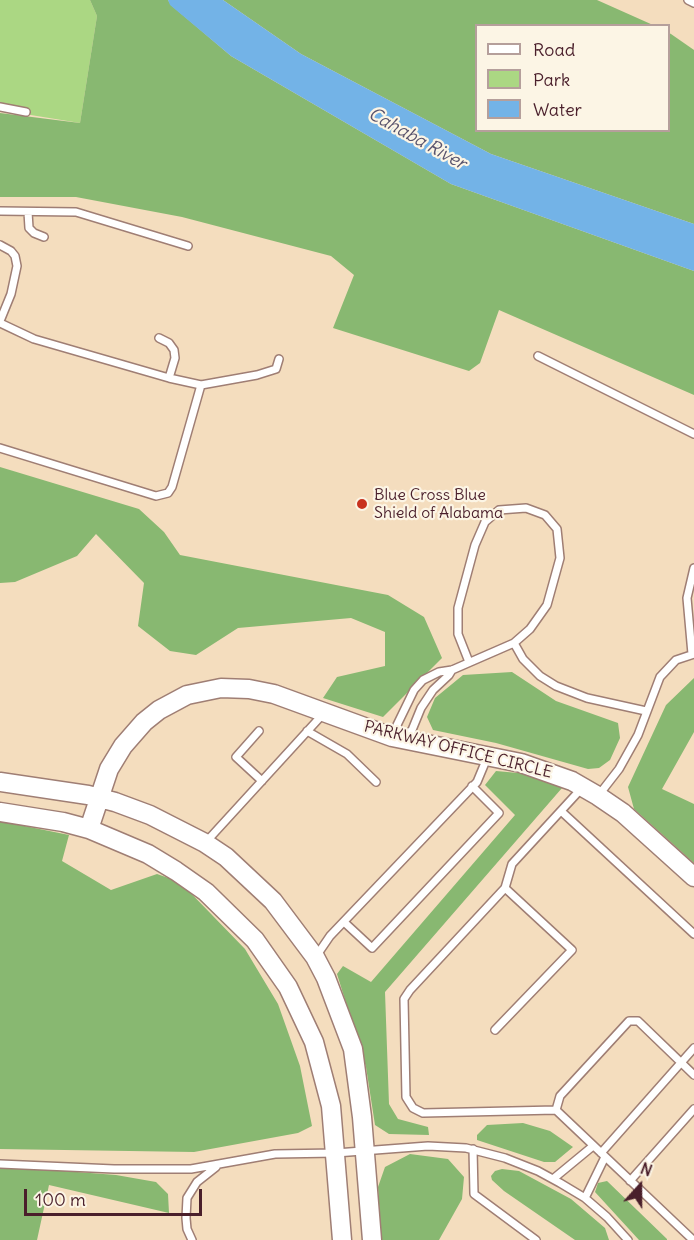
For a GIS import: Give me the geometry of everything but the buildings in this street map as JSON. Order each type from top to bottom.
[{"type":"street","name":"PARKWAY OFFICE CIRCLE","points":[[89,830],[109,769],[135,730],[159,710],[187,695],[221,688],[249,689],[274,694],[401,739],[549,771],[591,791],[623,813],[694,877]]},
{"type":"street","points":[[0,782],[99,798],[150,815],[205,843],[234,863],[286,916],[315,957],[342,1016],[353,1048],[359,1082],[372,1240]]},
{"type":"street","points":[[0,812],[63,822],[148,854],[206,892],[255,940],[288,987],[314,1042],[331,1106],[342,1240]]},
{"type":"lane","points":[[688,0],[694,3]]},
{"type":"lane","points":[[0,107],[26,112]]},
{"type":"lane","points":[[0,211],[76,212],[188,246]]},
{"type":"lane","points":[[28,212],[29,228],[44,237]]},
{"type":"lane","points":[[0,244],[15,256],[17,266],[12,294],[0,322],[34,339],[201,385],[257,375],[276,369],[279,359]]},
{"type":"lane","points":[[159,338],[174,350],[175,358],[169,378]]},
{"type":"lane","points":[[538,356],[694,434]]},
{"type":"lane","points":[[0,448],[156,496],[168,493],[172,487],[201,385]]},
{"type":"lane","points":[[452,670],[433,690],[421,708],[412,730],[401,739],[397,725],[414,690],[423,680],[439,672],[452,670],[514,643],[530,629],[547,605],[560,558],[557,529],[545,514],[526,508],[499,510],[485,522],[458,608],[458,634],[469,662]]},
{"type":"lane","points":[[693,1240],[556,1110],[423,1113],[413,1108],[406,1097],[404,999],[506,888],[512,864],[561,811],[619,770],[638,735],[660,677],[676,660],[693,654],[687,598],[694,568]]},
{"type":"lane","points":[[514,643],[524,659],[540,676],[556,686],[587,698],[646,711]]},
{"type":"lane","points":[[205,843],[324,713]]},
{"type":"lane","points":[[259,731],[236,757],[262,781]]},
{"type":"lane","points":[[307,732],[347,754],[376,782]]},
{"type":"lane","points":[[315,957],[344,922],[477,782],[488,756]]},
{"type":"lane","points":[[344,922],[372,948],[388,931],[499,813],[472,786]]},
{"type":"lane","points":[[561,811],[694,934]]},
{"type":"lane","points":[[495,1030],[572,950],[506,888]]},
{"type":"lane","points":[[556,1110],[560,1096],[629,1021],[638,1021],[694,1075]]},
{"type":"lane","points":[[585,1198],[603,1155],[694,1048]]},
{"type":"lane","points":[[630,1181],[694,1109]]},
{"type":"lane","points":[[0,1164],[114,1169],[191,1169],[275,1154],[336,1153],[428,1146],[473,1149],[516,1162],[553,1179],[585,1198],[628,1240]]},
{"type":"lane","points":[[553,1179],[593,1146]]},
{"type":"lane","points":[[473,1149],[474,1194],[536,1240]]},
{"type":"lane","points":[[192,1240],[187,1229],[187,1198],[203,1175],[218,1165]]},
{"type":"green space","points":[[0,0],[90,0],[97,16],[80,123],[0,110]]},
{"type":"green space","points":[[90,0],[168,0],[231,56],[451,184],[694,271],[694,395],[499,310],[480,363],[469,371],[333,328],[354,275],[331,256],[182,217],[76,197],[0,197],[0,113],[80,123],[97,16]]},
{"type":"green space","points":[[223,0],[597,0],[651,24],[475,24],[475,132],[670,132],[670,34],[694,50],[694,224],[491,154],[301,54]]},
{"type":"green space","points":[[0,467],[139,509],[164,532],[180,555],[388,595],[424,617],[442,658],[383,717],[323,698],[337,677],[385,666],[385,632],[351,618],[238,628],[196,655],[170,651],[138,626],[144,583],[96,534],[77,556],[15,582],[0,583]]},
{"type":"green space","points":[[512,672],[556,701],[618,723],[620,738],[610,760],[599,768],[588,769],[496,743],[433,730],[427,717],[435,698],[463,675]]},
{"type":"green space","points":[[694,678],[694,732],[662,789],[694,804],[694,863],[634,809],[628,787],[666,705]]},
{"type":"green space","points":[[496,771],[540,775],[562,788],[385,992],[389,1104],[398,1119],[428,1127],[429,1135],[389,1134],[375,1125],[366,1067],[337,974],[343,966],[371,982],[515,815],[485,785]]},
{"type":"green space","points":[[0,821],[69,835],[62,861],[111,890],[157,874],[180,882],[245,949],[278,1004],[300,1066],[312,1126],[298,1133],[194,1152],[0,1149]]},
{"type":"green space","points":[[523,1123],[550,1131],[573,1147],[555,1162],[544,1162],[477,1140],[477,1135],[487,1125]]},
{"type":"green space","points":[[410,1154],[448,1159],[464,1177],[462,1199],[439,1240],[381,1240],[378,1187],[385,1167]]},
{"type":"green space","points":[[0,1166],[116,1175],[156,1182],[168,1194],[169,1213],[49,1185],[37,1240],[0,1240]]},
{"type":"green space","points":[[502,1169],[519,1171],[571,1199],[605,1228],[609,1240],[575,1240],[504,1191],[492,1180],[491,1176],[495,1171]]},
{"type":"green space","points":[[607,1181],[667,1240],[639,1240],[595,1192],[598,1183]]},
{"type":"water","name":"Cahaba River","points":[[168,0],[223,0],[301,54],[491,154],[694,224],[694,271],[451,184],[231,56],[170,5]]},
{"type":"place","name":"Blue Cross Blue Shield of Alabama","points":[[362,504]]}]
